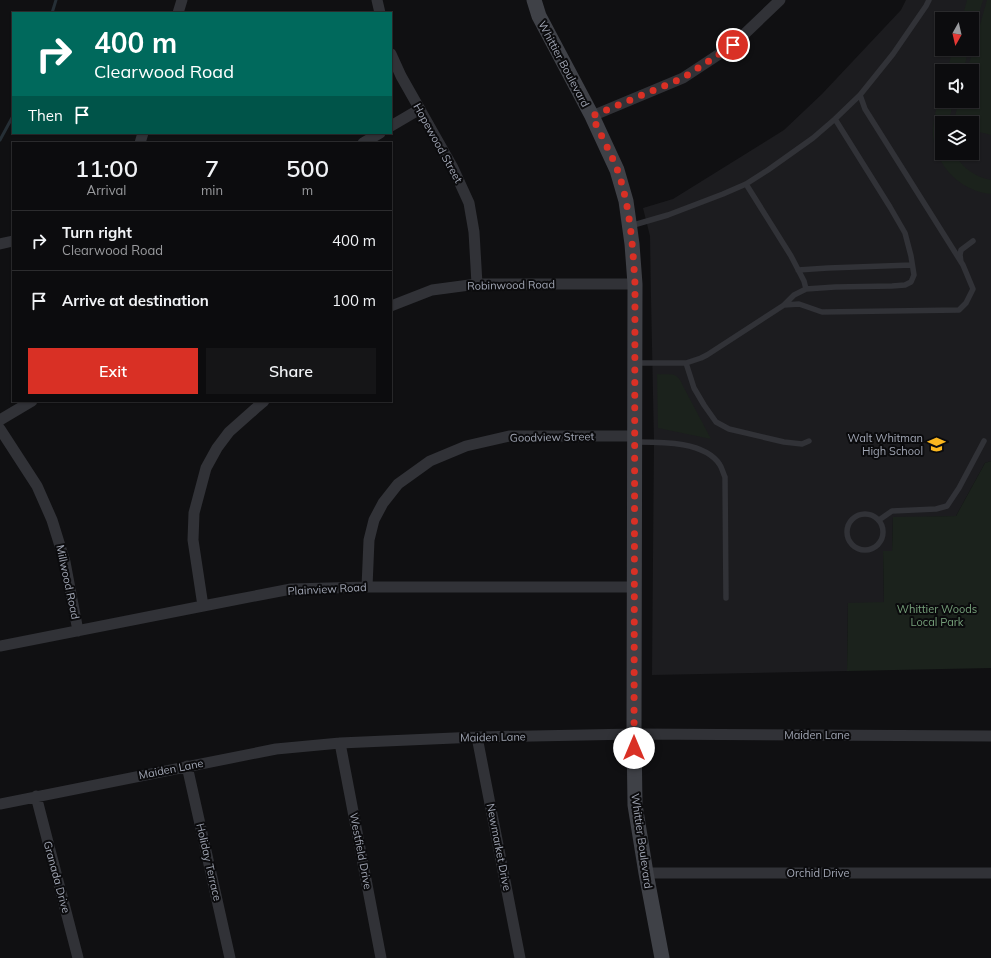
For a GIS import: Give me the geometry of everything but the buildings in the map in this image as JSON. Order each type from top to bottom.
[{"type":"street","points":[[178,12],[182,0]]},
{"type":"street","points":[[377,0],[380,12]]},
{"type":"street","name":"Whittier Boulevard","points":[[534,0],[539,16],[592,116],[617,170],[626,201],[630,226],[635,284],[635,805],[662,958]]},
{"type":"street","points":[[592,116],[683,78],[733,45],[780,0]]},
{"type":"street","name":"Hopewood Street","points":[[392,56],[401,76],[453,168],[469,203],[474,232],[477,284]]},
{"type":"street","points":[[392,125],[420,109]]},
{"type":"street","points":[[365,142],[378,134]]},
{"type":"street","points":[[0,244],[12,241]]},
{"type":"street","name":"Robinwood Road","points":[[392,306],[432,290],[477,284],[635,284]]},
{"type":"street","points":[[0,420],[30,402]]},
{"type":"street","points":[[203,606],[193,540],[194,513],[206,468],[216,448],[228,432],[263,402]]},
{"type":"street","name":"Millwood Road","points":[[0,429],[36,486],[52,520],[65,562],[78,631]]},
{"type":"street","name":"Goodview Street","points":[[367,587],[369,540],[374,520],[383,503],[398,484],[430,461],[466,446],[509,436],[635,439]]},
{"type":"street","name":"Plainview Road","points":[[0,646],[291,589],[367,587],[634,587]]},
{"type":"street","name":"Maiden Lane","points":[[0,804],[276,748],[340,743],[477,737],[634,734],[991,736]]},
{"type":"street","name":"Newmarket Drive","points":[[477,737],[520,958]]},
{"type":"street","name":"Westfield Drive","points":[[340,743],[381,958]]},
{"type":"street","name":"Holiday Terrace","points":[[187,766],[230,958]]},
{"type":"street","name":"Granada Drive","points":[[36,796],[78,958]]},
{"type":"street","name":"Orchid Drive","points":[[646,873],[991,873]]},
{"type":"lane","points":[[630,226],[668,215],[746,184],[813,138],[860,94],[893,54],[930,0]]},
{"type":"lane","points":[[784,305],[799,304],[822,312],[959,310],[966,304],[973,289],[963,265],[865,109],[860,94]]},
{"type":"lane","points":[[635,362],[686,364],[707,355],[784,305],[794,295],[806,289],[905,285],[911,282],[914,275],[905,233],[835,119]]},
{"type":"lane","points":[[746,184],[791,256],[804,281],[806,289]]},
{"type":"lane","points":[[961,262],[961,250],[973,241]]},
{"type":"lane","points":[[798,270],[912,265]]},
{"type":"lane","points":[[686,364],[694,388],[716,422],[729,429],[784,442],[802,444],[809,441]]},
{"type":"lane","points":[[635,439],[685,445],[699,449],[711,456],[720,465],[725,477],[726,598]]},
{"type":"lane","points":[[879,520],[892,511],[936,509],[947,506],[959,488],[984,441]]},
{"type":"lane","points":[[863,514],[872,515],[879,520],[883,527],[883,536],[879,543],[873,548],[864,550],[856,547],[850,541],[847,532],[848,524],[854,517],[863,514]]},
{"type":"shaded area","name":"Walt Whitman High School","points":[[906,0],[991,0],[991,461],[985,463],[956,516],[893,518],[892,551],[883,552],[884,603],[848,603],[847,671],[652,675],[654,442],[650,236],[643,208],[673,199],[784,130],[822,94],[901,10]]},
{"type":"green space","points":[[967,0],[983,0],[979,14],[979,12],[964,12]]},
{"type":"green space","points":[[987,0],[991,0],[991,135],[979,132],[979,116],[955,116],[957,108],[979,108],[979,64],[969,64],[971,56],[979,56],[979,28]]},
{"type":"green space","points":[[951,56],[967,56],[965,64],[949,64]]},
{"type":"green space","points":[[937,108],[952,108],[950,116],[935,116]]},
{"type":"green space","points":[[935,116],[935,147],[933,136]]},
{"type":"green space","points":[[940,160],[959,160],[969,171],[985,179],[991,180],[991,194],[980,192],[960,183]]},
{"type":"green space","points":[[657,374],[670,374],[679,378],[711,439],[658,428]]},
{"type":"green space","name":"Whittier Woods Local Park","points":[[991,461],[991,668],[847,671],[848,603],[884,602],[883,551],[892,551],[893,517],[956,516],[985,463]]},
{"type":"waterway","points":[[52,12],[56,0]]},
{"type":"waterway","points":[[0,140],[12,118]]},
{"type":"place","name":"Walt Whitman High School","points":[[936,444]]},
{"type":"route","points":[[634,748],[635,284],[632,244],[626,201],[617,170],[592,116],[683,78],[733,45]]}]
